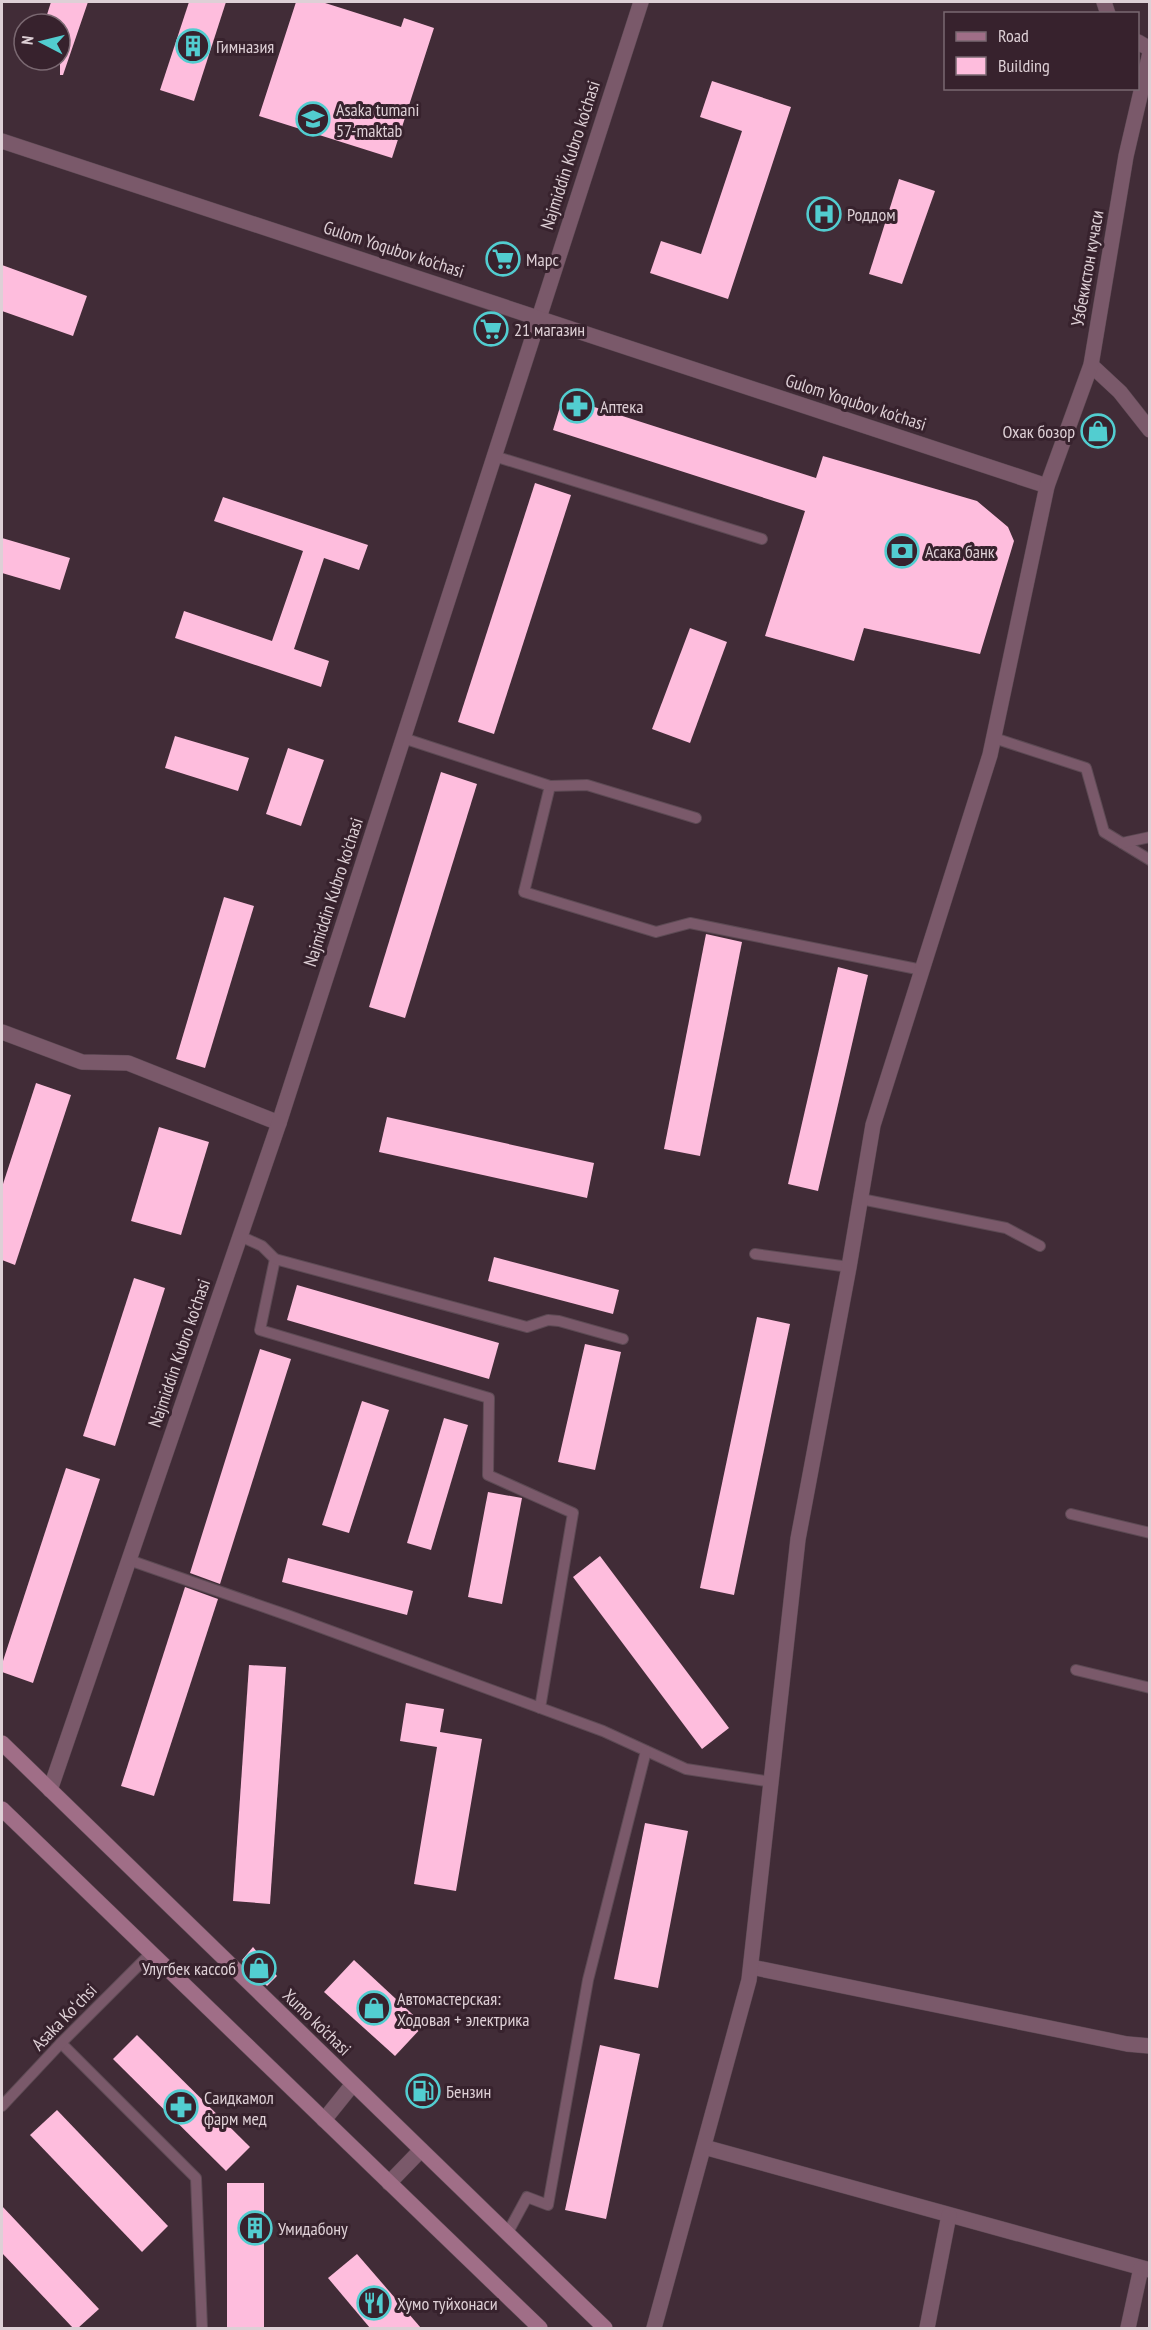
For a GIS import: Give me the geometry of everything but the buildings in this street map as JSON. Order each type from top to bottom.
[{"type":"main road","name":"Xumo ko’chasi","points":[[2,1743],[605,2328]]},
{"type":"main road","points":[[2,1809],[540,2328]]},
{"type":"street","name":"Najmiddin Kubro ko'chasi","points":[[50,1790],[279,1124],[641,2]]},
{"type":"street","name":"Узбекистон кучаси","points":[[654,2328],[749,1980],[798,1539],[873,1125],[994,738],[1047,486],[1091,365],[1126,156],[1149,51]]},
{"type":"street","name":"Gulom Yoqubov ko'chasi","points":[[2,141],[1047,486]]},
{"type":"street","points":[[1091,365],[1120,392],[1149,430]]},
{"type":"street","points":[[2,1032],[82,1062],[128,1063],[279,1124]]},
{"type":"street","points":[[751,1967],[1149,2046]]},
{"type":"street","points":[[324,2120],[353,2084]]},
{"type":"street","points":[[704,2147],[1145,2269],[1128,2328]]},
{"type":"street","points":[[389,2183],[421,2150]]},
{"type":"street","points":[[927,2328],[949,2215]]},
{"type":"lane","points":[[494,456],[762,539]]},
{"type":"lane","points":[[403,738],[550,786],[587,785],[696,818]]},
{"type":"lane","points":[[994,738],[1086,768],[1104,832],[1149,860]]},
{"type":"lane","points":[[550,786],[524,892],[656,932],[690,923],[922,970]]},
{"type":"lane","points":[[1122,843],[1149,837]]},
{"type":"lane","points":[[861,1199],[1006,1228],[1040,1246]]},
{"type":"lane","points":[[240,1236],[262,1246],[275,1259],[527,1327],[548,1320],[559,1321],[623,1339]]},
{"type":"lane","points":[[755,1254],[849,1267]]},
{"type":"lane","points":[[275,1259],[260,1330],[489,1398],[488,1475],[573,1514],[540,1708]]},
{"type":"lane","points":[[1071,1514],[1149,1533]]},
{"type":"lane","points":[[129,1560],[287,1615],[603,1731],[686,1769],[772,1782]]},
{"type":"lane","points":[[1076,1670],[1149,1688]]},
{"type":"lane","points":[[507,2234],[527,2198],[548,2205],[588,1980],[646,1751]]},
{"type":"lane","name":"Asaka Koʻchsi","points":[[2,2106],[151,1953]]},
{"type":"lane","points":[[61,2043],[196,2178],[202,2328]]},
{"type":"place","name":"Гимназия","points":[[193,46]]},
{"type":"place","name":"Asaka tumani 57-maktab","points":[[313,119]]},
{"type":"place","name":"Роддом","points":[[824,214]]},
{"type":"place","name":"Марс","points":[[503,259]]},
{"type":"place","name":"21 магазин","points":[[491,329]]},
{"type":"place","name":"Аптека","points":[[577,406]]},
{"type":"place","name":"Охак бозор","points":[[1098,431]]},
{"type":"place","name":"Асака банк","points":[[902,551]]},
{"type":"place","name":"Улугбек кассоб","points":[[259,1968]]},
{"type":"place","name":"Автомастерская: Ходовая + электрика","points":[[374,2008]]},
{"type":"place","name":"Бензин","points":[[423,2091]]},
{"type":"place","name":"Саидкамол фарм мед","points":[[181,2107]]},
{"type":"place","name":"Умидабону","points":[[255,2228]]},
{"type":"place","name":"Хумо туйхонаси","points":[[374,2303]]}]
